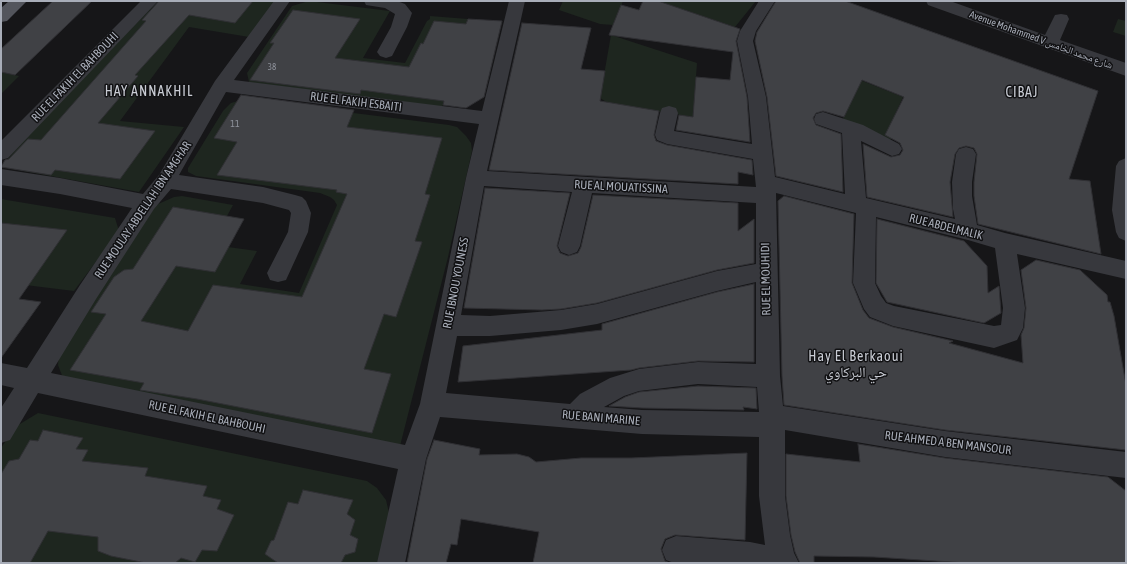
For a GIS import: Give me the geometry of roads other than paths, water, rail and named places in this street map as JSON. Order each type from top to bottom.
[{"type":"main road","points":[[1,17],[19,1]]},
{"type":"street","name":"RUE EL FAKIH EL BAHBOUHI","points":[[1,153],[150,1]]},
{"type":"street","name":"RUE MOULAY ABDELLAH IBN AMGHAR","points":[[1,431],[88,292],[148,203],[166,181],[222,85],[282,1]]},
{"type":"street","points":[[372,1],[388,3],[399,8],[404,13],[399,27],[386,52]]},
{"type":"street","name":"RUE IBNOU YOUNESS","points":[[391,563],[413,459],[432,404],[476,178],[517,1]]},
{"type":"street","name":"RUE EL MOUHIDI","points":[[767,1],[748,31],[745,41],[757,97],[766,189],[768,376],[771,421],[773,504],[776,535],[784,563]]},
{"type":"street","name":"Avenue Mohammed V شارع محمد الخامس","points":[[941,2],[1126,70]]},
{"type":"street","points":[[1050,43],[1061,19]]},
{"type":"street","name":"RUE EL FAKIH ESBAITI","points":[[222,85],[490,119]]},
{"type":"street","points":[[669,113],[664,135],[667,137],[762,153]]},
{"type":"street","points":[[823,119],[892,149]]},
{"type":"street","points":[[852,132],[861,206],[864,283],[872,302],[878,310],[893,316],[994,337],[1009,332],[1012,328],[1014,308],[1005,242]]},
{"type":"street","points":[[966,154],[962,182],[963,209],[968,231]]},
{"type":"street","points":[[1126,166],[1122,210],[1126,232]]},
{"type":"street","points":[[1,177],[148,203]]},
{"type":"street","name":"RUE AL MOUATISSINA","points":[[476,178],[584,185],[766,189]]},
{"type":"street","points":[[166,181],[263,195],[295,203],[299,207],[301,213],[298,232],[278,273]]},
{"type":"street","points":[[569,246],[584,185]]},
{"type":"street","name":"RUE ABDELMALIK","points":[[766,189],[861,206],[1126,270]]},
{"type":"street","points":[[448,325],[490,326],[554,321],[598,314],[717,281],[766,271]]},
{"type":"street","name":"RUE EL FAKIH EL BAHBOUHI","points":[[1,374],[413,459]]},
{"type":"street","points":[[576,415],[589,402],[619,386],[639,380],[698,374],[768,376]]},
{"type":"street","name":"RUE BANI MARINE","points":[[432,404],[576,415],[642,422],[771,421]]},
{"type":"street","name":"RUE AHMED A BEN MANSOUR","points":[[771,421],[945,444],[1126,465]]},
{"type":"street","points":[[676,550],[750,556],[784,563]]},
{"type":"district","name":"HAY ANNAKHIL","points":[[149,92]]},
{"type":"district","name":"CIBAJ","points":[[1022,93]]},
{"type":"district","name":"Hay El Berkaoui حي البركاوي","points":[[856,366]]}]
